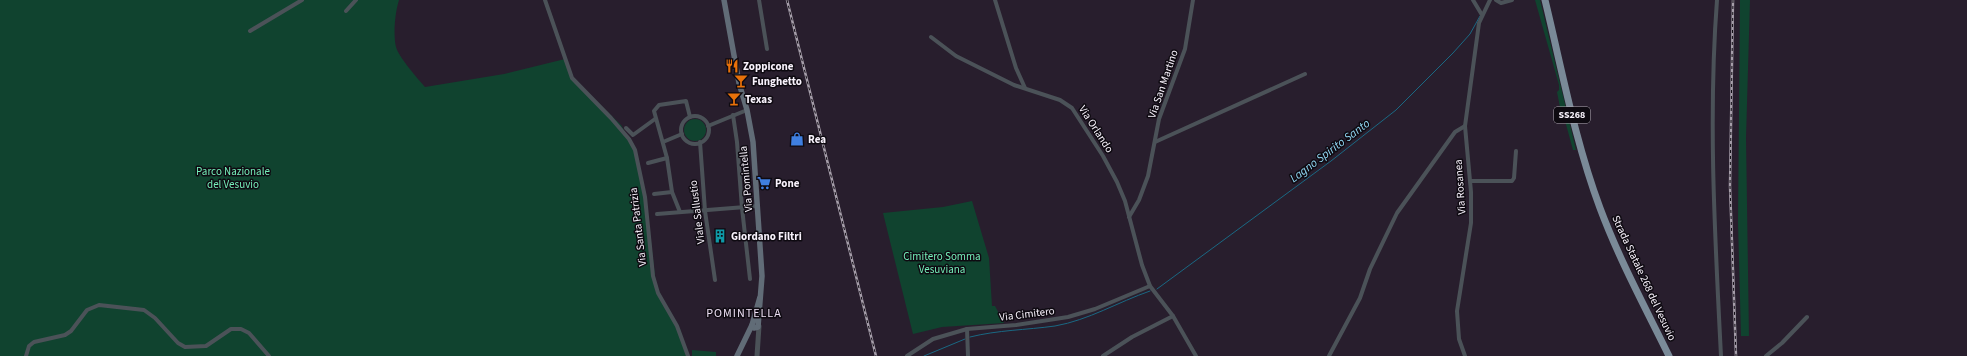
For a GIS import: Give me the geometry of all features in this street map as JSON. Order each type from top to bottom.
[{"type":"highway","name":"Strada Statale 268 del Vesuvio","points":[[1545,0],[1578,138],[1597,201],[1621,260],[1669,356]]},
{"type":"main road","name":"Via Pomintella","points":[[724,0],[739,83],[747,110],[753,142],[762,276],[755,326]]},
{"type":"main road","points":[[737,356],[748,334],[755,326]]},
{"type":"street","points":[[250,30],[302,0]]},
{"type":"street","points":[[346,11],[356,0]]},
{"type":"street","name":"Via Santa Patrizia","points":[[545,0],[572,78],[629,139],[635,150],[645,197],[653,276],[658,293],[677,326],[688,356]]},
{"type":"street","points":[[759,0],[767,49]]},
{"type":"street","points":[[995,0],[1014,62],[1025,88]]},
{"type":"street","name":"Via San Martino","points":[[1129,217],[1143,191],[1159,119],[1185,49],[1193,0]]},
{"type":"street","points":[[1473,0],[1482,15]]},
{"type":"street","name":"Via Rosanea","points":[[1465,356],[1459,339],[1457,312],[1470,236],[1470,181],[1465,126],[1482,15],[1490,0]]},
{"type":"street","points":[[1496,0],[1501,3],[1512,0]]},
{"type":"street","points":[[1717,0],[1714,74],[1714,168],[1721,356]]},
{"type":"street","name":"Via Orlando","points":[[931,37],[956,56],[1014,85],[1060,100],[1072,108],[1112,172],[1122,192],[1142,265],[1150,286],[1173,316],[1196,356]]},
{"type":"street","points":[[1155,142],[1305,74]]},
{"type":"street","points":[[680,212],[672,192],[667,158],[654,111],[659,106],[686,101],[690,117]]},
{"type":"street","points":[[708,126],[747,110]]},
{"type":"street","points":[[733,115],[740,168],[742,208],[750,279]]},
{"type":"street","points":[[690,117],[699,117],[706,122],[708,126],[706,137],[700,142],[691,143],[684,138],[682,134],[682,126],[690,117]]},
{"type":"street","points":[[626,128],[633,136],[655,119]]},
{"type":"street","points":[[1329,356],[1360,298],[1370,269],[1397,213],[1455,132],[1465,126]]},
{"type":"street","points":[[663,142],[682,134]]},
{"type":"street","name":"Viale Sallustio","points":[[700,142],[705,211],[715,280]]},
{"type":"street","points":[[1470,181],[1512,180],[1514,178],[1516,151]]},
{"type":"street","points":[[648,162],[667,158]]},
{"type":"street","points":[[654,194],[672,192]]},
{"type":"street","points":[[657,214],[758,206]]},
{"type":"street","name":"Via Cimitero","points":[[907,356],[933,339],[967,330],[1016,326],[1068,317],[1095,309],[1150,286]]},
{"type":"street","points":[[26,356],[30,346],[34,342],[65,335],[71,331],[87,310],[99,305],[144,310],[155,318],[178,343],[185,347],[206,346],[231,329],[241,329],[249,333],[269,356]]},
{"type":"street","points":[[1103,356],[1132,337],[1173,316]]},
{"type":"street","points":[[1766,356],[1782,343],[1807,317]]},
{"type":"street","name":"Via Pomintella","points":[[755,326],[758,338],[757,356]]},
{"type":"street","points":[[967,330],[968,356]]},
{"type":"green space","name":"Parco Nazionale del Vesuvio","points":[[0,0],[399,0],[395,24],[396,47],[404,62],[425,87],[504,74],[565,59],[573,78],[621,125],[637,153],[646,199],[656,284],[668,311],[680,329],[689,356],[0,356]]},
{"type":"green space","points":[[1535,0],[1540,0],[1576,150],[1573,150],[1564,117],[1562,117],[1557,92],[1559,90],[1559,85]]},
{"type":"green space","points":[[1740,0],[1750,0],[1746,138],[1749,336],[1741,336],[1738,222]]},
{"type":"green space","points":[[695,119],[703,122],[706,130],[703,138],[695,141],[687,138],[684,130],[687,122]]},
{"type":"green space","name":"Cimitero Somma Vesuviana","points":[[972,201],[989,258],[992,306],[995,306],[1004,323],[942,327],[913,334],[883,213],[943,207]]},
{"type":"green space","points":[[692,350],[716,352],[716,356],[692,356]]},
{"type":"waterway","name":"Lagno Spirito Santo","points":[[1157,289],[1331,161],[1396,110],[1470,34],[1480,16]]},
{"type":"waterway","name":"Lagno Spirito Santo","points":[[970,337],[991,333],[1055,326],[1080,320],[1150,291]]},
{"type":"waterway","name":"Lagno Spirito Santo","points":[[924,356],[965,339]]},
{"type":"railway","points":[[787,0],[876,356]]},
{"type":"railway","points":[[1733,0],[1730,186],[1736,356]]},
{"type":"place","name":"Zoppicone","points":[[732,66]]},
{"type":"place","name":"Funghetto","points":[[741,81]]},
{"type":"place","name":"Texas","points":[[734,99]]},
{"type":"place","name":"Rea","points":[[797,139]]},
{"type":"place","name":"Pone","points":[[764,183]]},
{"type":"place","name":"Giordano Filtri","points":[[720,236]]},
{"type":"district","name":"POMINTELLA","points":[[744,313]]}]
